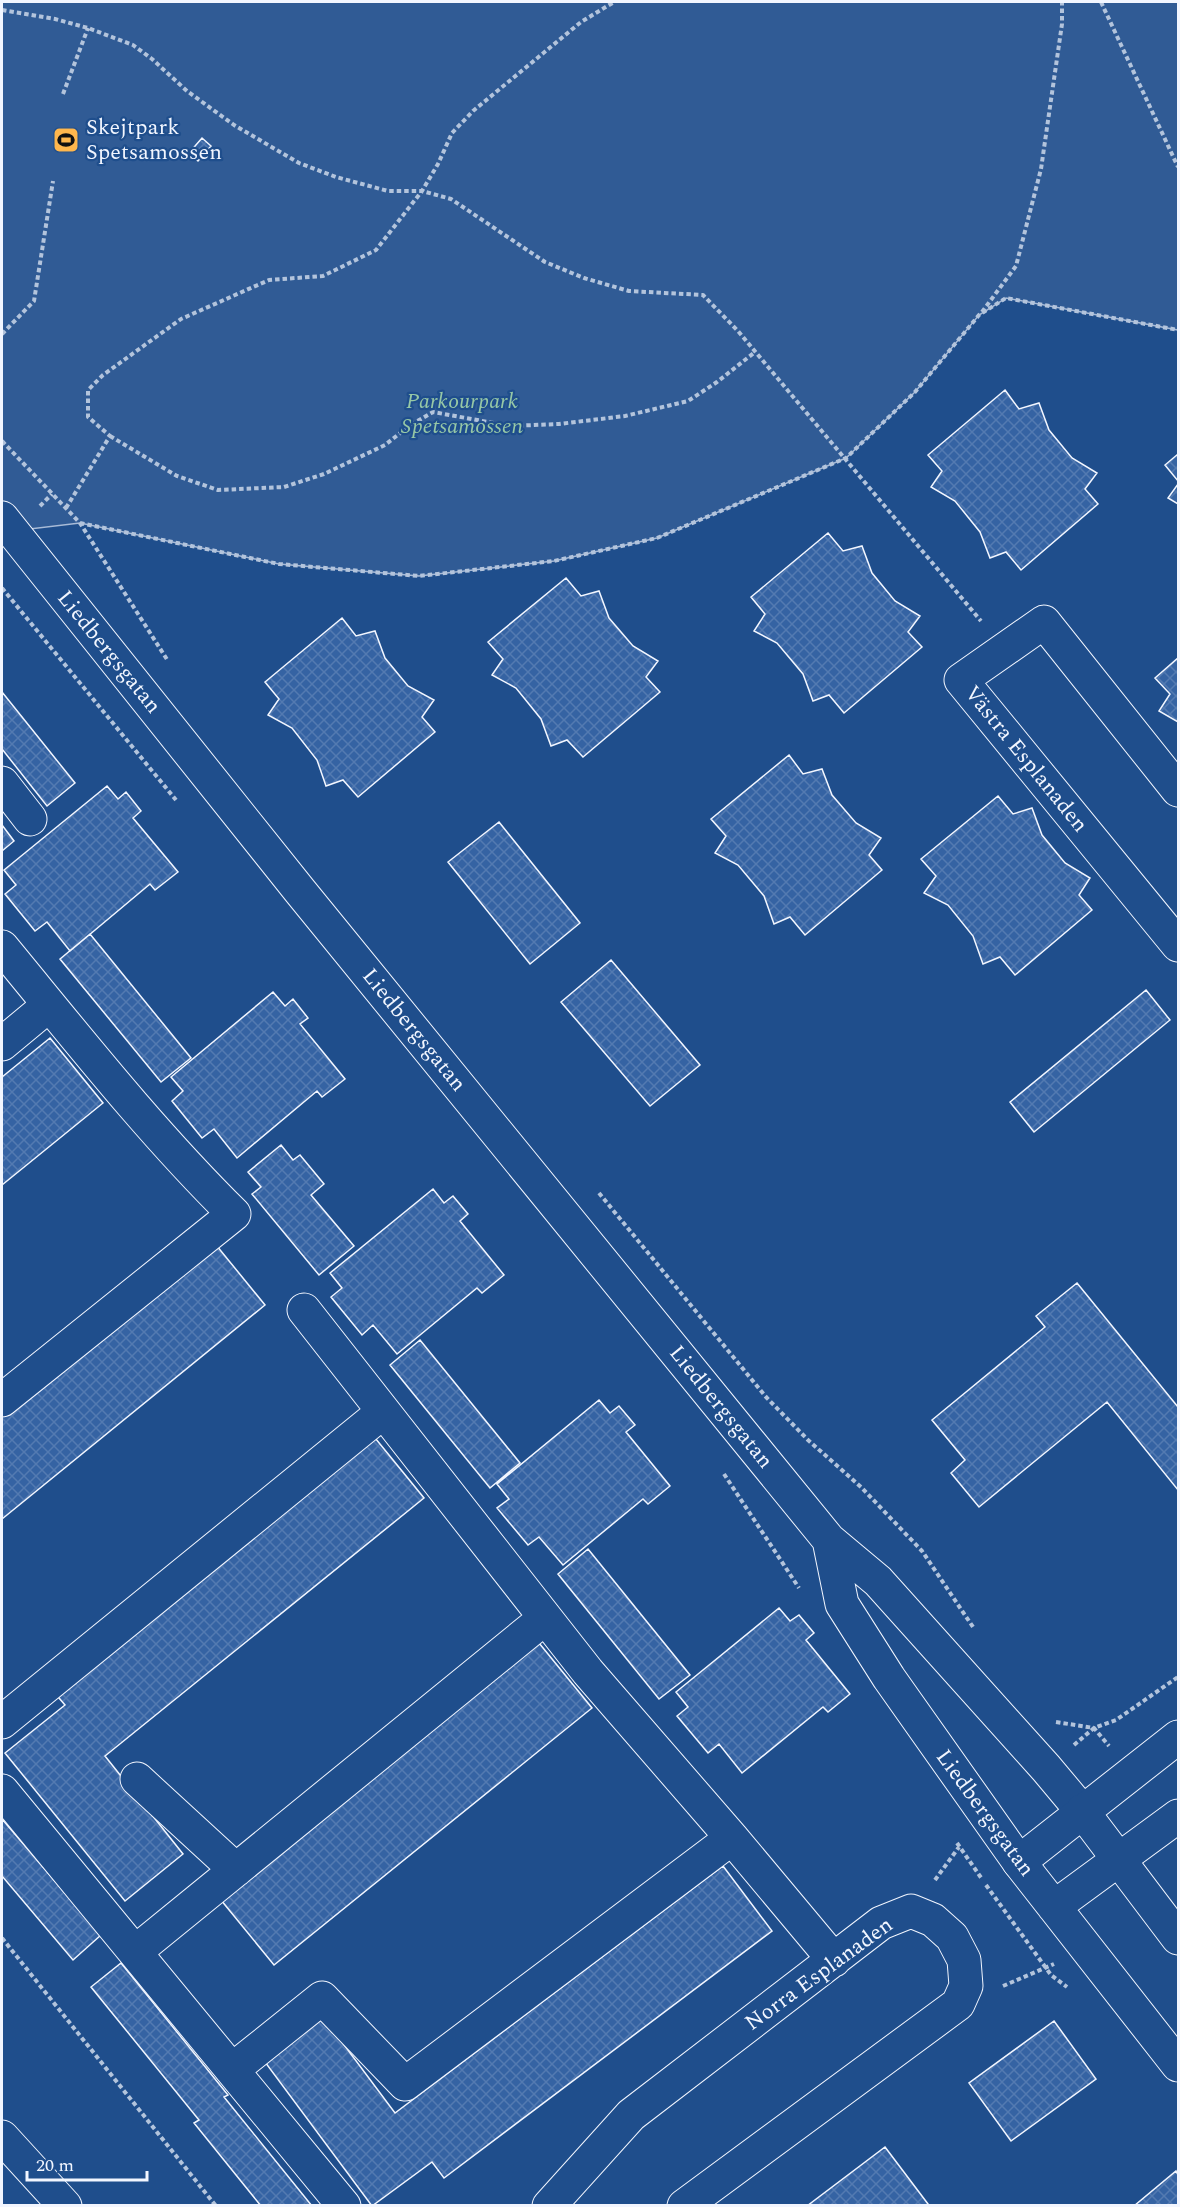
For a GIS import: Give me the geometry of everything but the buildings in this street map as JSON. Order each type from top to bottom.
[{"type":"street","name":"Liedbergsgatan","points":[[2,518],[300,891],[829,1540],[878,1581],[1038,1759],[1120,1858],[1179,1938]]},
{"type":"street","name":"Västra Esplanaden","points":[[1179,790],[1044,621],[961,680],[1179,945]]},
{"type":"street","points":[[2,783],[30,819]]},
{"type":"street","points":[[2,947],[124,1095],[234,1214],[2,1400]]},
{"type":"street","points":[[2,1044],[49,1005]]},
{"type":"street","points":[[304,1310],[588,1672],[834,1960]]},
{"type":"street","points":[[2,1722],[383,1412]]},
{"type":"street","name":"Liedbergsgatan","points":[[829,1540],[842,1604],[889,1678],[1019,1862],[1179,2065]]},
{"type":"street","points":[[135,1952],[545,1618]]},
{"type":"street","points":[[1019,1862],[1179,1737]]},
{"type":"street","points":[[137,1779],[236,1870]]},
{"type":"street","points":[[2,1791],[344,2205]]},
{"type":"street","points":[[1054,1907],[1179,1816]]},
{"type":"street","points":[[232,2070],[322,1998],[405,2084],[732,1838]]},
{"type":"street","name":"Norra Esplanaden","points":[[549,2205],[631,2115],[882,1923],[910,1911],[933,1920],[952,1937],[964,1960],[966,1986],[958,2004],[684,2205]]},
{"type":"street","points":[[2,2137],[65,2205]]},
{"type":"path","points":[[614,2],[581,22],[473,111],[452,133],[438,164],[422,191],[376,250],[323,276],[269,280],[181,319],[103,375],[88,390],[88,417],[110,436],[177,476],[218,490],[284,487],[324,474],[385,445],[409,426],[433,412],[510,426],[559,424],[625,416],[688,401],[755,352]]},
{"type":"path","points":[[80,524],[279,564],[419,576],[554,561],[657,538],[846,458],[915,392],[1016,266],[1041,170],[1062,24],[1062,2]]},
{"type":"path","points":[[1101,2],[1179,167]]},
{"type":"path","points":[[2,10],[55,19],[88,28],[133,45],[152,59],[187,92],[299,163],[336,177],[387,191],[422,191],[452,199],[545,262],[584,278],[629,291],[703,295],[738,331],[846,458],[1004,649]]},
{"type":"path","points":[[63,94],[88,28]]},
{"type":"path","points":[[2,333],[34,301],[54,181]]},
{"type":"path","points":[[979,315],[1006,298],[1179,330]]},
{"type":"path","points":[[66,508],[110,436]]},
{"type":"path","points":[[2,441],[80,524],[170,664]]},
{"type":"path","points":[[2,588],[177,801]]},
{"type":"path","points":[[593,1187],[766,1397],[808,1440],[861,1487],[922,1551],[974,1629]]},
{"type":"path","points":[[722,1471],[801,1590]]},
{"type":"path","points":[[1050,1721],[1094,1728],[1116,1720],[1179,1677]]},
{"type":"path","points":[[955,1836],[959,1848],[1051,1975],[1074,1992]]},
{"type":"path","points":[[2,1938],[216,2205]]},
{"type":"shaded area","points":[[2,2],[1178,2],[1178,330],[1006,298],[979,315],[915,392],[846,458],[657,538],[554,561],[419,576],[279,564],[80,523],[13,531],[2,518]]},
{"type":"place","name":"Skejtpark Spetsamossen","points":[[66,140]]},
{"type":"park label","name":"Parkourpark Spetsamossen","points":[[462,414]]}]
